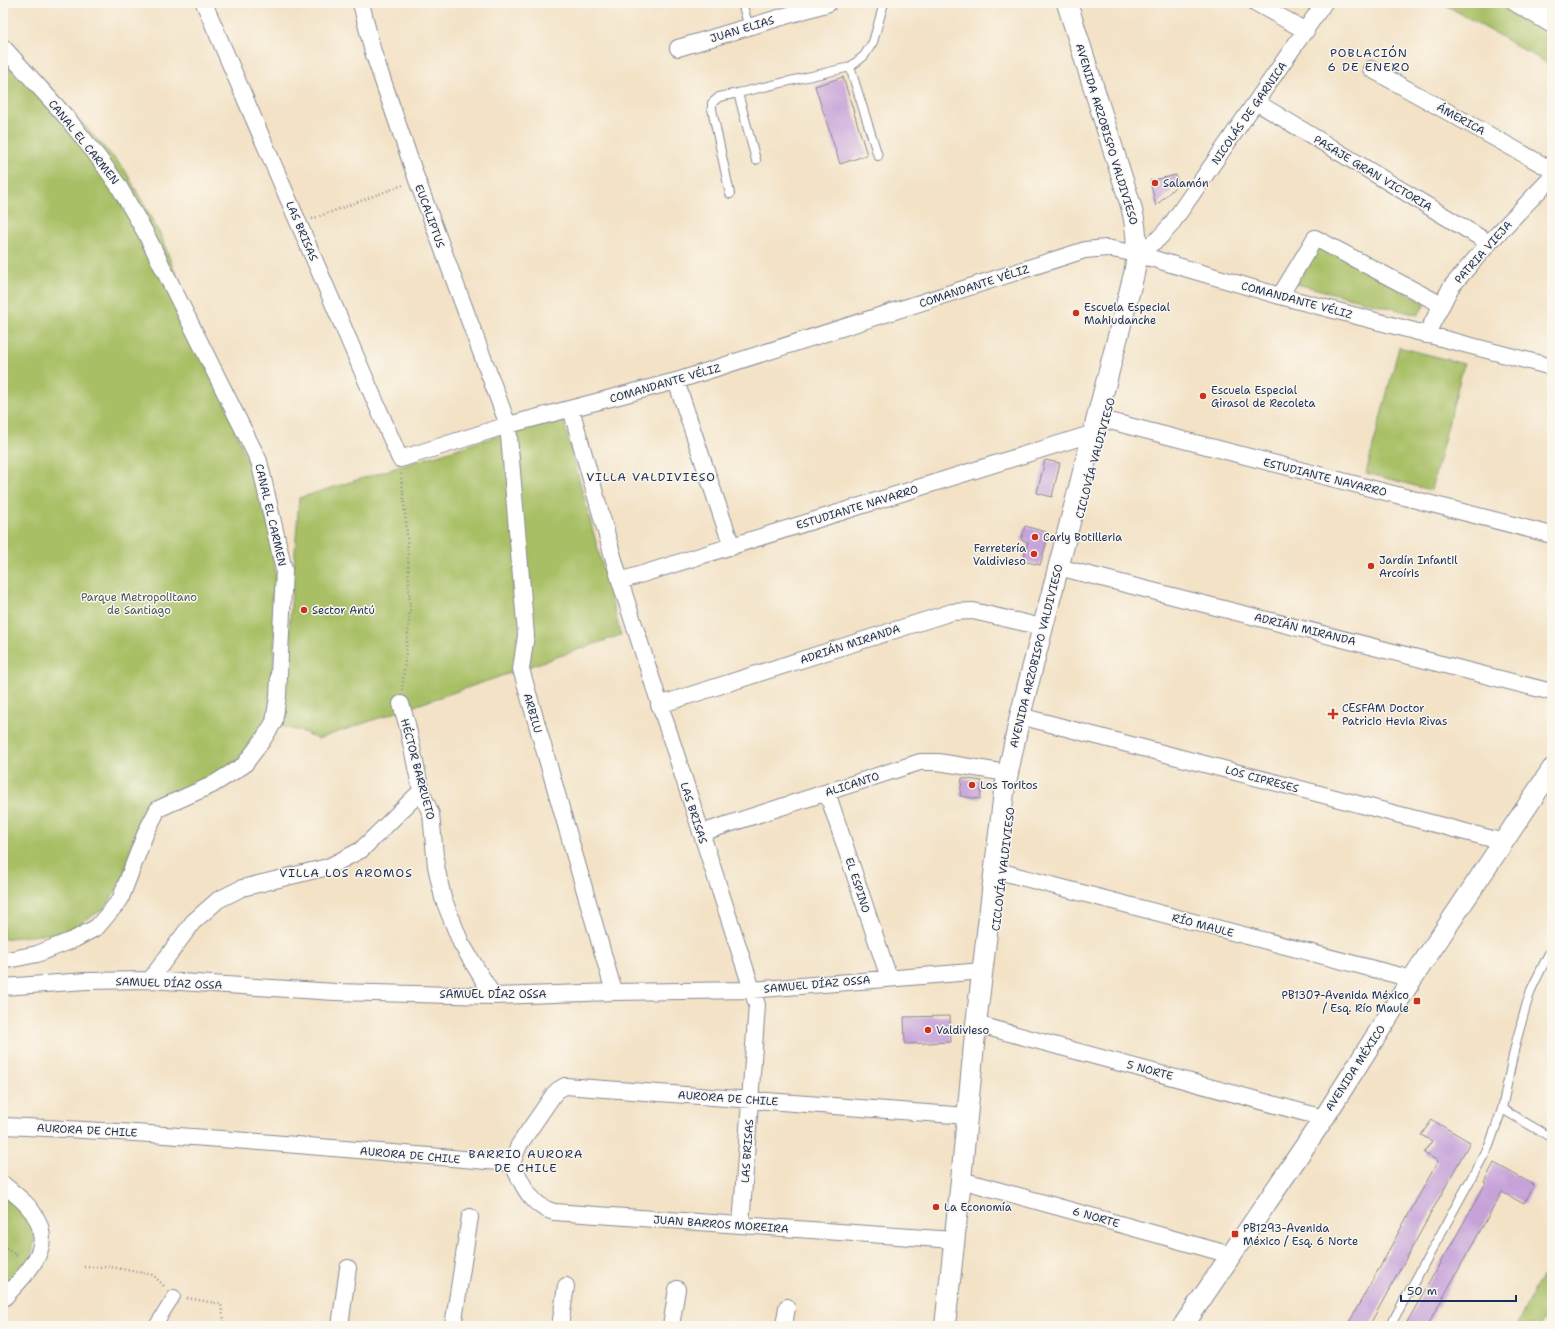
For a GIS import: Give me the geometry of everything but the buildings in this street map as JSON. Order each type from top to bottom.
[{"type":"street","name":"LAS BRISAS","points":[[204,3],[400,459]]},
{"type":"street","name":"EUCALIPTUS","points":[[362,3],[374,52],[417,180],[508,425]]},
{"type":"street","name":"JUAN ELIAS","points":[[678,48],[829,3]]},
{"type":"street","name":"AVENIDA ARZOBISPO VALDIVIESO","points":[[945,1326],[976,1024],[1007,773],[1042,627],[1096,425],[1134,274],[1137,254],[1136,232],[1131,206],[1067,3]]},
{"type":"street","points":[[1256,3],[1306,31]]},
{"type":"street","name":"NICOLÁS DE GARNICA","points":[[1137,254],[1158,239],[1170,226],[1324,3]]},
{"type":"street","points":[[1515,3],[1547,22],[1552,6]]},
{"type":"street","name":"CANAL EL CARMEN","points":[[3,47],[67,118],[98,157],[118,185],[145,232],[259,460],[284,570],[278,696],[274,722],[262,741],[244,765],[212,785],[158,809],[146,832],[120,900],[97,927],[75,939],[36,954],[3,961]]},
{"type":"street","name":"ÁMERICA","points":[[1371,69],[1552,170]]},
{"type":"street","name":"PASAJE GRAN VICTORIA","points":[[1256,102],[1489,244]]},
{"type":"street","name":"PATRIA VIEJA","points":[[1426,335],[1451,287],[1552,177]]},
{"type":"street","points":[[1280,296],[1315,238],[1442,305]]},
{"type":"street","name":"COMANDANTE VÉLIZ","points":[[400,459],[508,425],[676,381],[1085,250],[1108,248],[1137,254],[1280,296],[1552,367]]},
{"type":"street","points":[[676,381],[732,547]]},
{"type":"street","name":"LAS BRISAS","points":[[571,409],[620,581],[756,1005],[741,1225]]},
{"type":"street","name":"ARBILU","points":[[508,425],[526,635],[521,669],[614,992]]},
{"type":"street","name":"ESTUDIANTE NAVARRO","points":[[620,581],[732,547],[1096,425],[1552,535]]},
{"type":"street","name":"ADRIÁN MIRANDA","points":[[1058,567],[1552,692]]},
{"type":"street","name":"ADRIÁN MIRANDA","points":[[659,705],[952,612],[973,611],[1042,627]]},
{"type":"street","name":"HÉCTOR BARRUETO","points":[[400,704],[407,724],[421,791],[431,814],[436,866],[443,898],[461,943],[493,996]]},
{"type":"street","name":"LOS CIPRESES","points":[[1020,716],[1504,842]]},
{"type":"street","name":"ALICANTO","points":[[700,833],[920,762],[938,762],[1007,773]]},
{"type":"street","name":"AVENIDA MÉXICO","points":[[1183,1326],[1324,1118],[1412,979],[1552,769]]},
{"type":"street","points":[[150,980],[192,922],[218,900],[242,888],[328,867],[361,850],[421,791]]},
{"type":"street","name":"EL ESPINO","points":[[827,792],[889,978]]},
{"type":"street","name":"RÍO MAULE","points":[[994,870],[1412,979]]},
{"type":"street","name":"SAMUEL DÍAZ OSSA","points":[[3,987],[86,981],[150,980],[335,992],[493,996],[752,990],[983,971]]},
{"type":"street","name":"5 NORTE","points":[[976,1024],[1324,1118]]},
{"type":"street","name":"AURORA DE CHILE","points":[[3,1126],[147,1133],[512,1163],[520,1144],[554,1094],[565,1086],[967,1116]]},
{"type":"street","name":"JUAN BARROS MOREIRA","points":[[512,1163],[534,1202],[541,1207],[554,1212],[954,1240]]},
{"type":"street","name":"6 NORTE","points":[[961,1180],[1231,1255]]},
{"type":"street","points":[[3,1184],[27,1205],[39,1222],[42,1242],[38,1258],[3,1299]]},
{"type":"street","points":[[453,1326],[470,1217]]},
{"type":"street","points":[[340,1326],[348,1268]]},
{"type":"street","points":[[560,1326],[566,1286]]},
{"type":"street","points":[[671,1326],[677,1288]]},
{"type":"street","points":[[155,1326],[174,1296]]},
{"type":"street","points":[[784,1326],[787,1307]]},
{"type":"lane","points":[[742,3],[749,27]]},
{"type":"lane","points":[[730,194],[712,103],[719,97],[850,67],[864,56],[873,42],[884,3]]},
{"type":"lane","points":[[850,67],[878,156]]},
{"type":"lane","points":[[738,93],[756,160]]},
{"type":"lane","points":[[1390,1326],[1483,1158],[1502,1109],[1514,1046],[1531,990],[1552,947]]},
{"type":"lane","points":[[1502,1109],[1552,1138]]},
{"type":"path","points":[[299,224],[417,180]]},
{"type":"path","name":"HÉCTOR BARRUETO","points":[[400,459],[407,532],[410,612],[400,704]]},
{"type":"green space","points":[[1442,3],[1499,3],[1552,34],[1552,66]]},
{"type":"green space","name":"Parque Metropolitano de Santiago","points":[[3,36],[125,170],[161,236],[262,499],[270,531],[276,577],[274,661],[268,724],[241,761],[147,807],[135,831],[124,878],[105,908],[66,932],[3,939]]},
{"type":"green space","points":[[1316,244],[1426,303],[1418,315],[1293,283]]},
{"type":"green space","points":[[1399,347],[1464,364],[1431,490],[1366,473]]},
{"type":"green space","points":[[562,416],[621,635],[318,739],[301,731],[282,727],[299,498]]},
{"type":"green space","points":[[3,1193],[28,1218],[36,1230],[31,1259],[3,1291]]},
{"type":"green space","points":[[1552,1256],[1552,1304],[1540,1326],[1516,1326]]},
{"type":"place","name":"Salamón","points":[[1155,183]]},
{"type":"place","name":"Escuela Especial Mahiudanche","points":[[1076,313]]},
{"type":"place","name":"Escuela Especial Girasol de Recoleta","points":[[1203,396]]},
{"type":"place","name":"Carly Botilleria","points":[[1035,537]]},
{"type":"place","name":"Ferretería Valdivieso","points":[[1034,554]]},
{"type":"place","name":"Jardín Infantil Arcoíris","points":[[1371,566]]},
{"type":"place","name":"Sector Antú","points":[[304,610]]},
{"type":"place","name":"CESFAM Doctor Patricio Hevia Rivas","points":[[1333,714]]},
{"type":"place","name":"Los Toritos","points":[[972,785]]},
{"type":"place","name":"PB1307-Avenida México / Esq. Río Maule","points":[[1417,1001]]},
{"type":"place","name":"Valdivieso","points":[[928,1030]]},
{"type":"place","name":"La Economía","points":[[936,1207]]},
{"type":"place","name":"PB1293-Avenida México / Esq. 6 Norte","points":[[1235,1234]]},
{"type":"district","name":"POBLACIÓN 6 DE ENERO","points":[[1369,60]]},
{"type":"district","name":"VILLA VALDIVIESO","points":[[651,477]]},
{"type":"district","name":"VILLA LOS AROMOS","points":[[346,873]]},
{"type":"district","name":"BARRIO AURORA DE CHILE","points":[[526,1161]]}]
